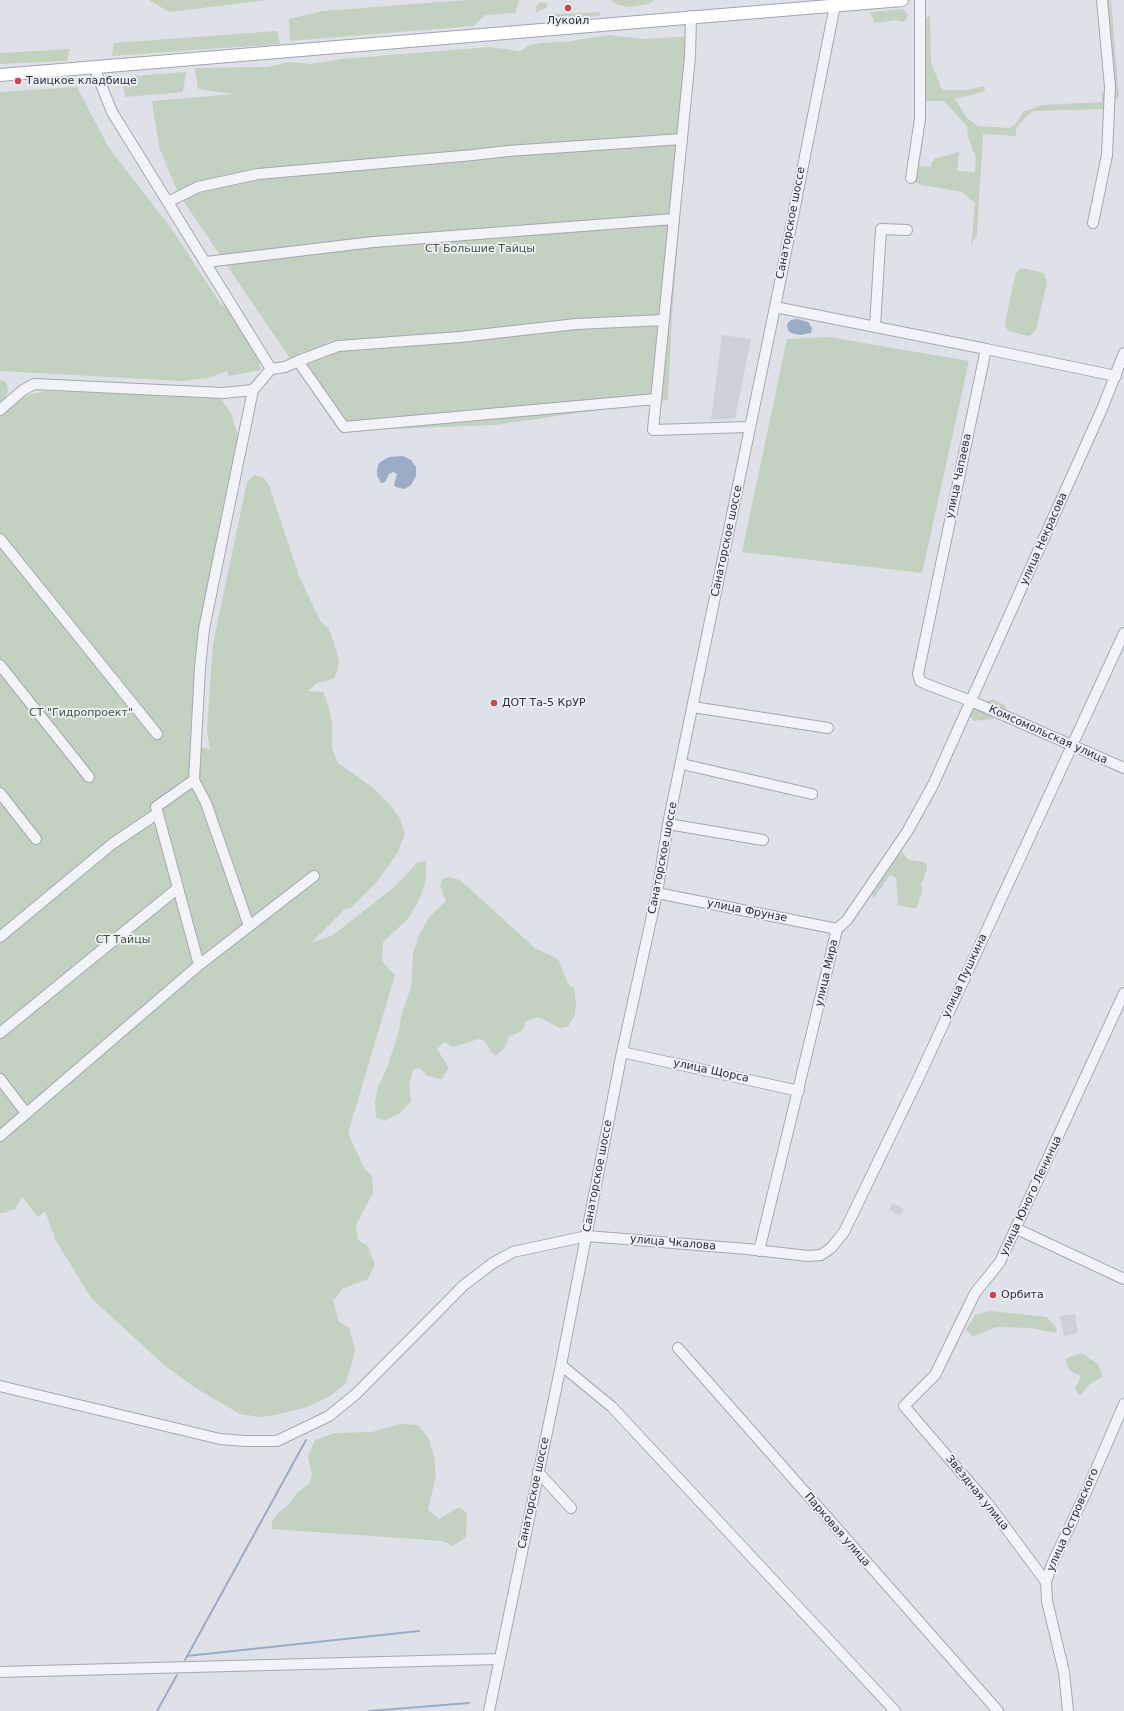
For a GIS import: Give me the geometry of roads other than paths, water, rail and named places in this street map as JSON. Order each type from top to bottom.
[{"type":"main road","points":[[0,75],[529,32],[837,3],[902,0]]},
{"type":"street","points":[[911,178],[920,119],[920,0]]},
{"type":"street","points":[[1093,223],[1106,155],[1110,87],[1102,0]]},
{"type":"street","name":"Санаторское шоссе","points":[[489,1711],[538,1472],[562,1365],[622,1052],[657,893],[668,824],[682,764],[837,3]]},
{"type":"street","points":[[691,16],[690,57],[653,430],[750,427]]},
{"type":"street","points":[[94,68],[112,112],[271,369]]},
{"type":"street","points":[[168,202],[198,186],[258,174],[473,156],[508,151],[682,139]]},
{"type":"street","points":[[206,262],[373,242],[674,219]]},
{"type":"street","points":[[875,326],[881,229],[907,230]]},
{"type":"street","points":[[775,307],[875,326],[1116,376]]},
{"type":"street","points":[[250,926],[206,803],[194,780],[200,668],[204,629],[253,390],[271,369],[285,367],[338,346],[460,337],[576,324],[664,320]]},
{"type":"street","name":"улица Чапаева","points":[[971,701],[920,681],[918,674],[986,349]]},
{"type":"street","name":"улица Некрасова","points":[[971,701],[1116,376],[1124,353]]},
{"type":"street","points":[[298,361],[344,427],[656,399]]},
{"type":"street","points":[[0,410],[23,390],[34,384],[223,393],[253,390]]},
{"type":"street","points":[[0,540],[157,734]]},
{"type":"street","name":"улица Пушкина","points":[[760,1252],[808,1256],[821,1255],[831,1248],[844,1232],[918,1079],[1124,633]]},
{"type":"street","points":[[0,665],[89,777]]},
{"type":"street","name":"Комсомольская улица","points":[[971,701],[1124,768]]},
{"type":"street","name":"улица Мира","points":[[760,1252],[837,929],[848,920],[908,832],[933,785],[971,701]]},
{"type":"street","points":[[693,708],[828,728]]},
{"type":"street","points":[[682,764],[812,794]]},
{"type":"street","points":[[194,780],[156,807],[199,965]]},
{"type":"street","points":[[0,793],[36,839]]},
{"type":"street","points":[[0,937],[112,844],[158,813]]},
{"type":"street","points":[[668,824],[763,840]]},
{"type":"street","points":[[0,1136],[199,965],[314,876]]},
{"type":"street","points":[[0,1033],[178,888]]},
{"type":"street","name":"улица Фрунзе","points":[[657,893],[837,929]]},
{"type":"street","name":"улица Юного Ленинца","points":[[904,1406],[935,1375],[975,1293],[1000,1262],[1017,1229],[1124,993]]},
{"type":"street","name":"улица Щорса","points":[[622,1052],[799,1091]]},
{"type":"street","points":[[0,1079],[26,1113]]},
{"type":"street","points":[[1017,1229],[1124,1279]]},
{"type":"street","name":"улица Чкалова","points":[[0,1386],[220,1439],[244,1442],[277,1441],[329,1416],[356,1394],[464,1285],[493,1263],[519,1250],[587,1236],[760,1252]]},
{"type":"street","name":"Парковая улица","points":[[678,1348],[998,1711]]},
{"type":"street","points":[[562,1365],[612,1407],[895,1711]]},
{"type":"street","name":"улица Островского","points":[[1068,1711],[1064,1672],[1047,1600],[1046,1582],[1052,1564],[1087,1490],[1124,1404]]},
{"type":"street","name":"Звёздная улица","points":[[904,1406],[989,1505],[1046,1582]]},
{"type":"street","points":[[538,1472],[571,1508]]},
{"type":"street","points":[[0,1672],[499,1659]]},
{"type":"water","points":[[797,319],[808,322],[812,328],[811,333],[800,335],[791,333],[788,330],[787,324],[791,320]]},
{"type":"water","points":[[403,456],[411,460],[416,467],[416,476],[411,485],[404,489],[396,487],[394,485],[397,474],[393,472],[389,474],[385,482],[381,483],[377,475],[379,463],[389,457]]},
{"type":"waterway","points":[[185,1660],[306,1440]]},
{"type":"waterway","points":[[187,1656],[419,1631]]},
{"type":"waterway","points":[[157,1711],[177,1675]]},
{"type":"waterway","points":[[369,1711],[469,1703]]},
{"type":"place","name":"Лукойл","points":[[568,8]]},
{"type":"place","name":"Таицкое кладбище","points":[[18,81]]},
{"type":"place","name":"ДОТ Та-5 КрУР","points":[[494,703]]},
{"type":"place","name":"Орбита","points":[[993,1295]]},
{"type":"park label","name":"СТ Большие Тайцы","points":[[480,249]]},
{"type":"park label","name":"СТ \"Гидропроект\"","points":[[81,713]]},
{"type":"park label","name":"СТ Тайцы","points":[[123,940]]}]
